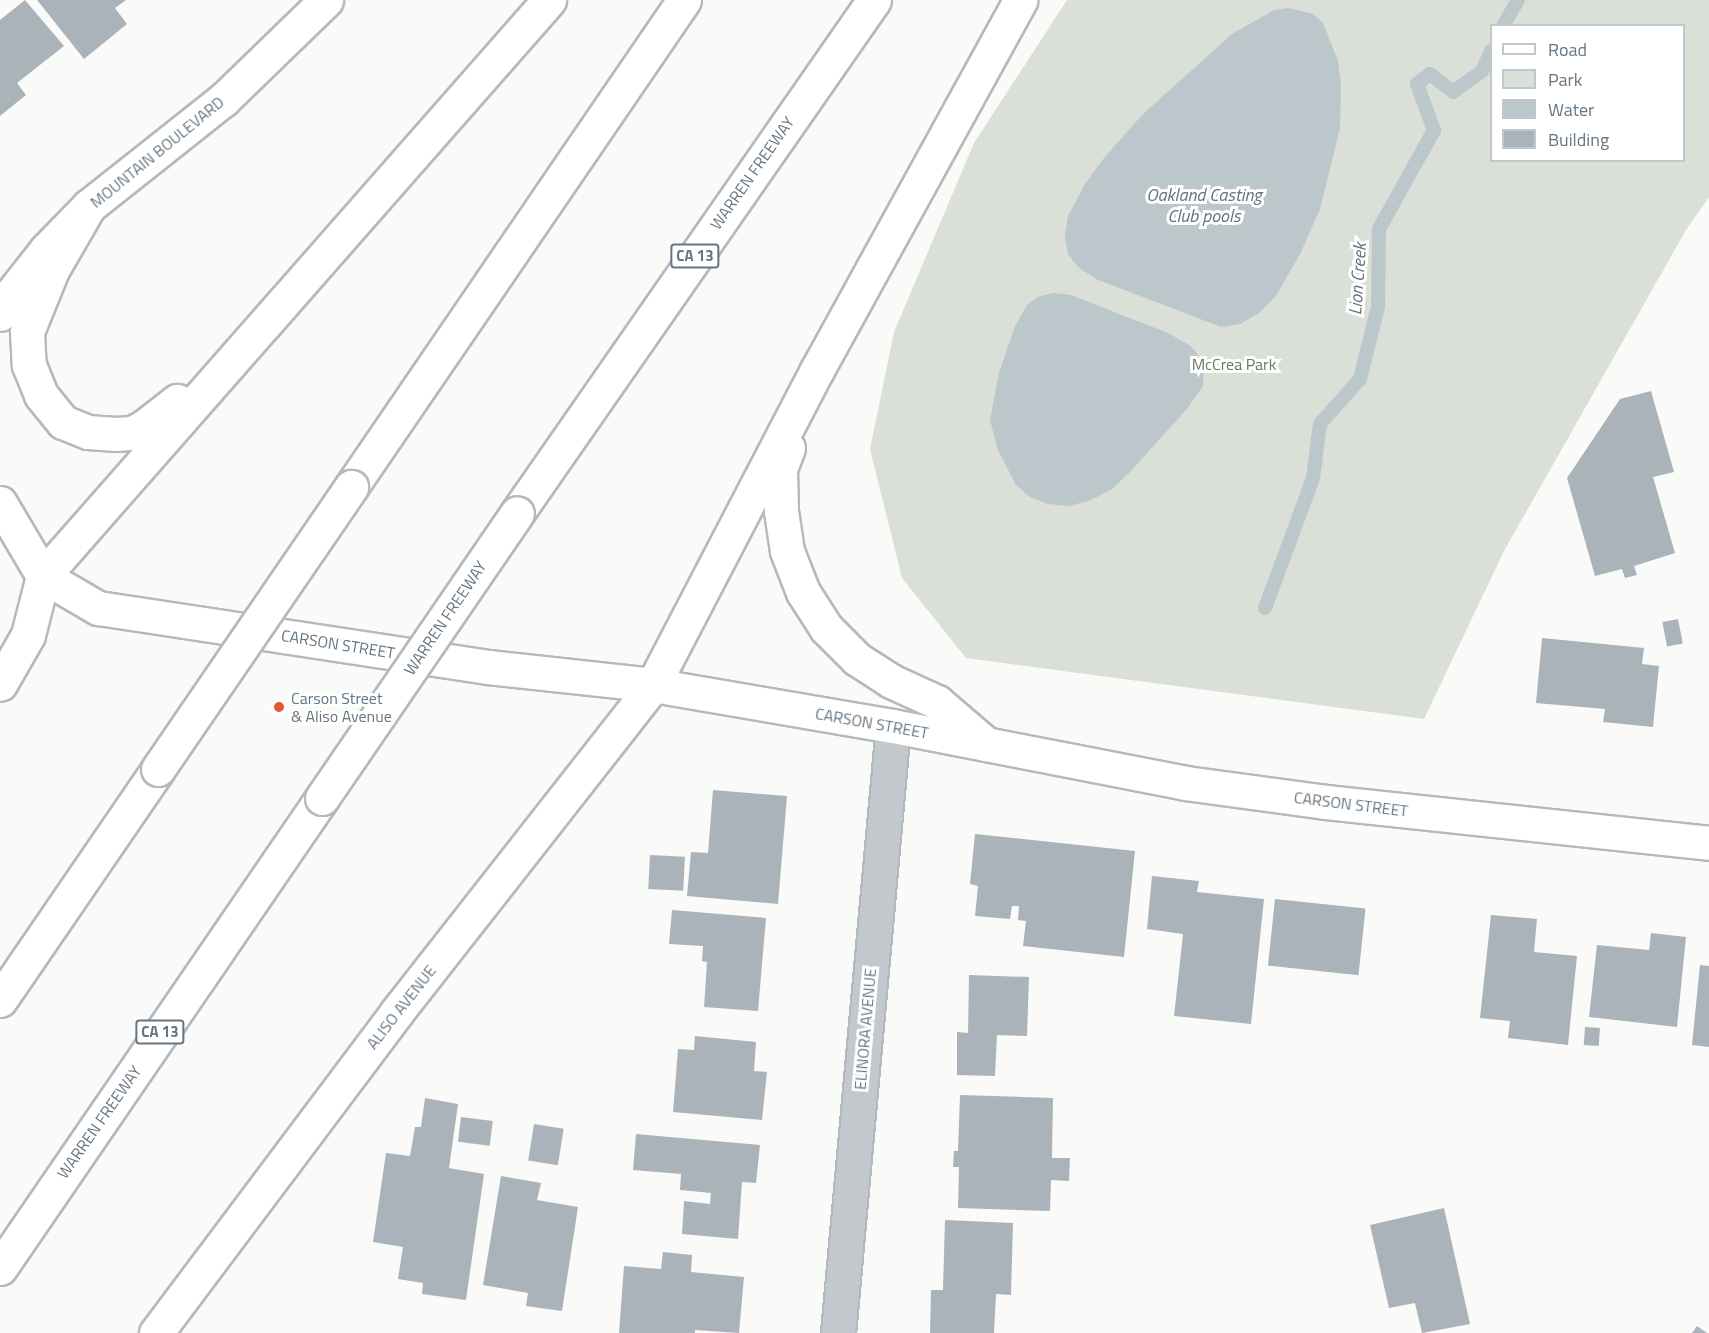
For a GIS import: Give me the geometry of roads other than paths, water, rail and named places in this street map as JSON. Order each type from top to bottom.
[{"type":"main road","name":"MOUNTAIN BOULEVARD","points":[[0,314],[46,250],[89,206],[224,99],[326,0]]},
{"type":"main road","points":[[0,684],[28,635],[43,576],[226,364],[549,0]]},
{"type":"main road","points":[[0,1000],[684,0]]},
{"type":"main road","name":"WARREN FREEWAY","points":[[0,1268],[517,513],[874,0]]},
{"type":"main road","points":[[986,744],[937,702],[891,681],[857,659],[826,628],[803,592],[787,551],[781,511],[780,469],[817,370],[1020,0]]},
{"type":"main road","points":[[89,206],[52,270],[27,332],[29,365],[37,385],[41,394],[63,422],[88,432],[132,433],[145,426],[226,364]]},
{"type":"main road","name":"ALISO AVENUE","points":[[156,1333],[396,1013],[653,685],[817,370]]},
{"type":"main road","points":[[0,503],[43,576]]},
{"type":"main road","name":"CARSON STREET","points":[[43,576],[98,608],[488,667],[653,685],[893,726],[1186,783],[1338,803],[1709,843]]},
{"type":"street","name":"ELINORA AVENUE","points":[[838,1333],[893,726]]},
{"type":"water","name":"Oakland Casting Club pools","points":[[1289,8],[1313,14],[1323,23],[1338,61],[1341,85],[1340,128],[1320,209],[1301,252],[1276,296],[1259,313],[1240,324],[1221,327],[1096,279],[1078,267],[1068,254],[1065,236],[1068,216],[1085,184],[1104,158],[1143,114],[1232,34],[1274,10]]},
{"type":"water","points":[[1053,293],[1071,295],[1168,333],[1191,346],[1199,356],[1204,370],[1203,386],[1186,410],[1130,472],[1111,490],[1089,501],[1068,506],[1048,504],[1030,497],[1016,485],[998,450],[990,420],[999,373],[1015,326],[1027,305],[1038,297]]},
{"type":"waterway","name":"Lion Creek","points":[[1504,24],[1518,0]]},
{"type":"waterway","name":"Lion Creek","points":[[1265,608],[1313,478],[1320,424],[1360,379],[1378,307],[1379,229],[1434,130],[1417,84],[1430,74],[1453,92],[1482,71],[1490,54]]},
{"type":"place","name":"Carson Street & Aliso Avenue","points":[[279,707]]},
{"type":"park label","name":"McCrea Park","points":[[1234,364]]}]
